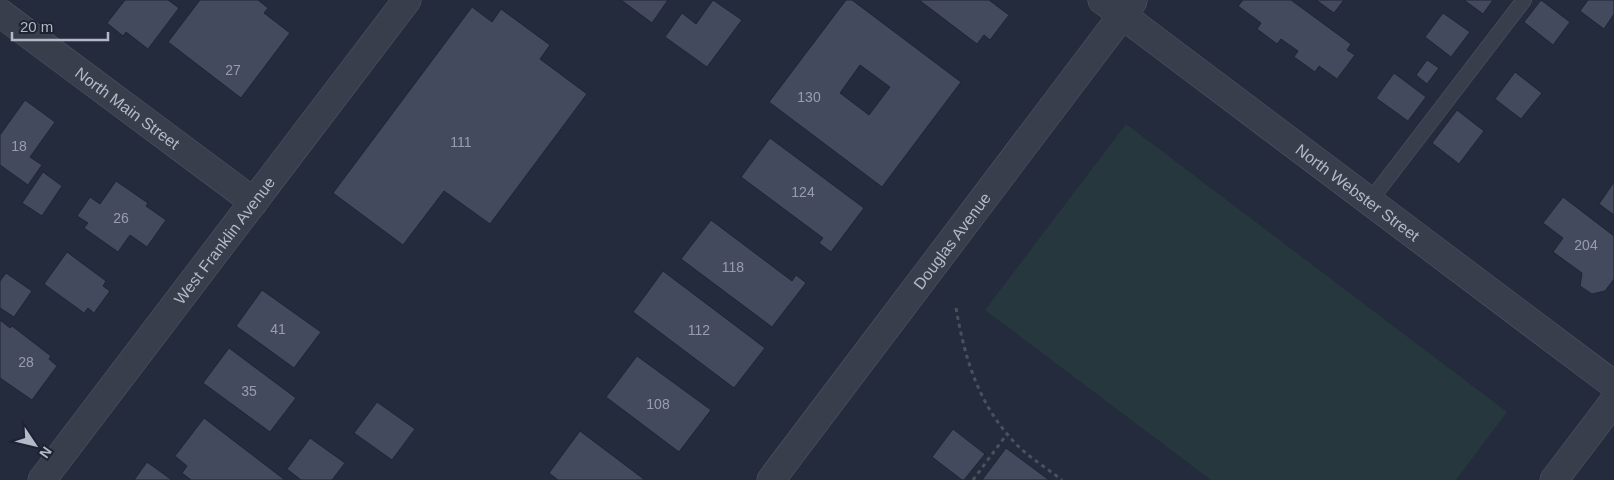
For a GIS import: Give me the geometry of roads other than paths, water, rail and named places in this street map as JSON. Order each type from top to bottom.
[{"type":"street","name":"West Franklin Avenue","points":[[42,480],[407,0]]},
{"type":"street","name":"North Webster Street","points":[[1119,5],[1370,201],[1614,385]]},
{"type":"street","name":"Douglas Avenue","points":[[770,480],[1119,5]]},
{"type":"street","name":"North Main Street","points":[[0,13],[254,202]]},
{"type":"street","points":[[1554,480],[1614,401]]},
{"type":"lane","points":[[1370,201],[1524,0]]}]
